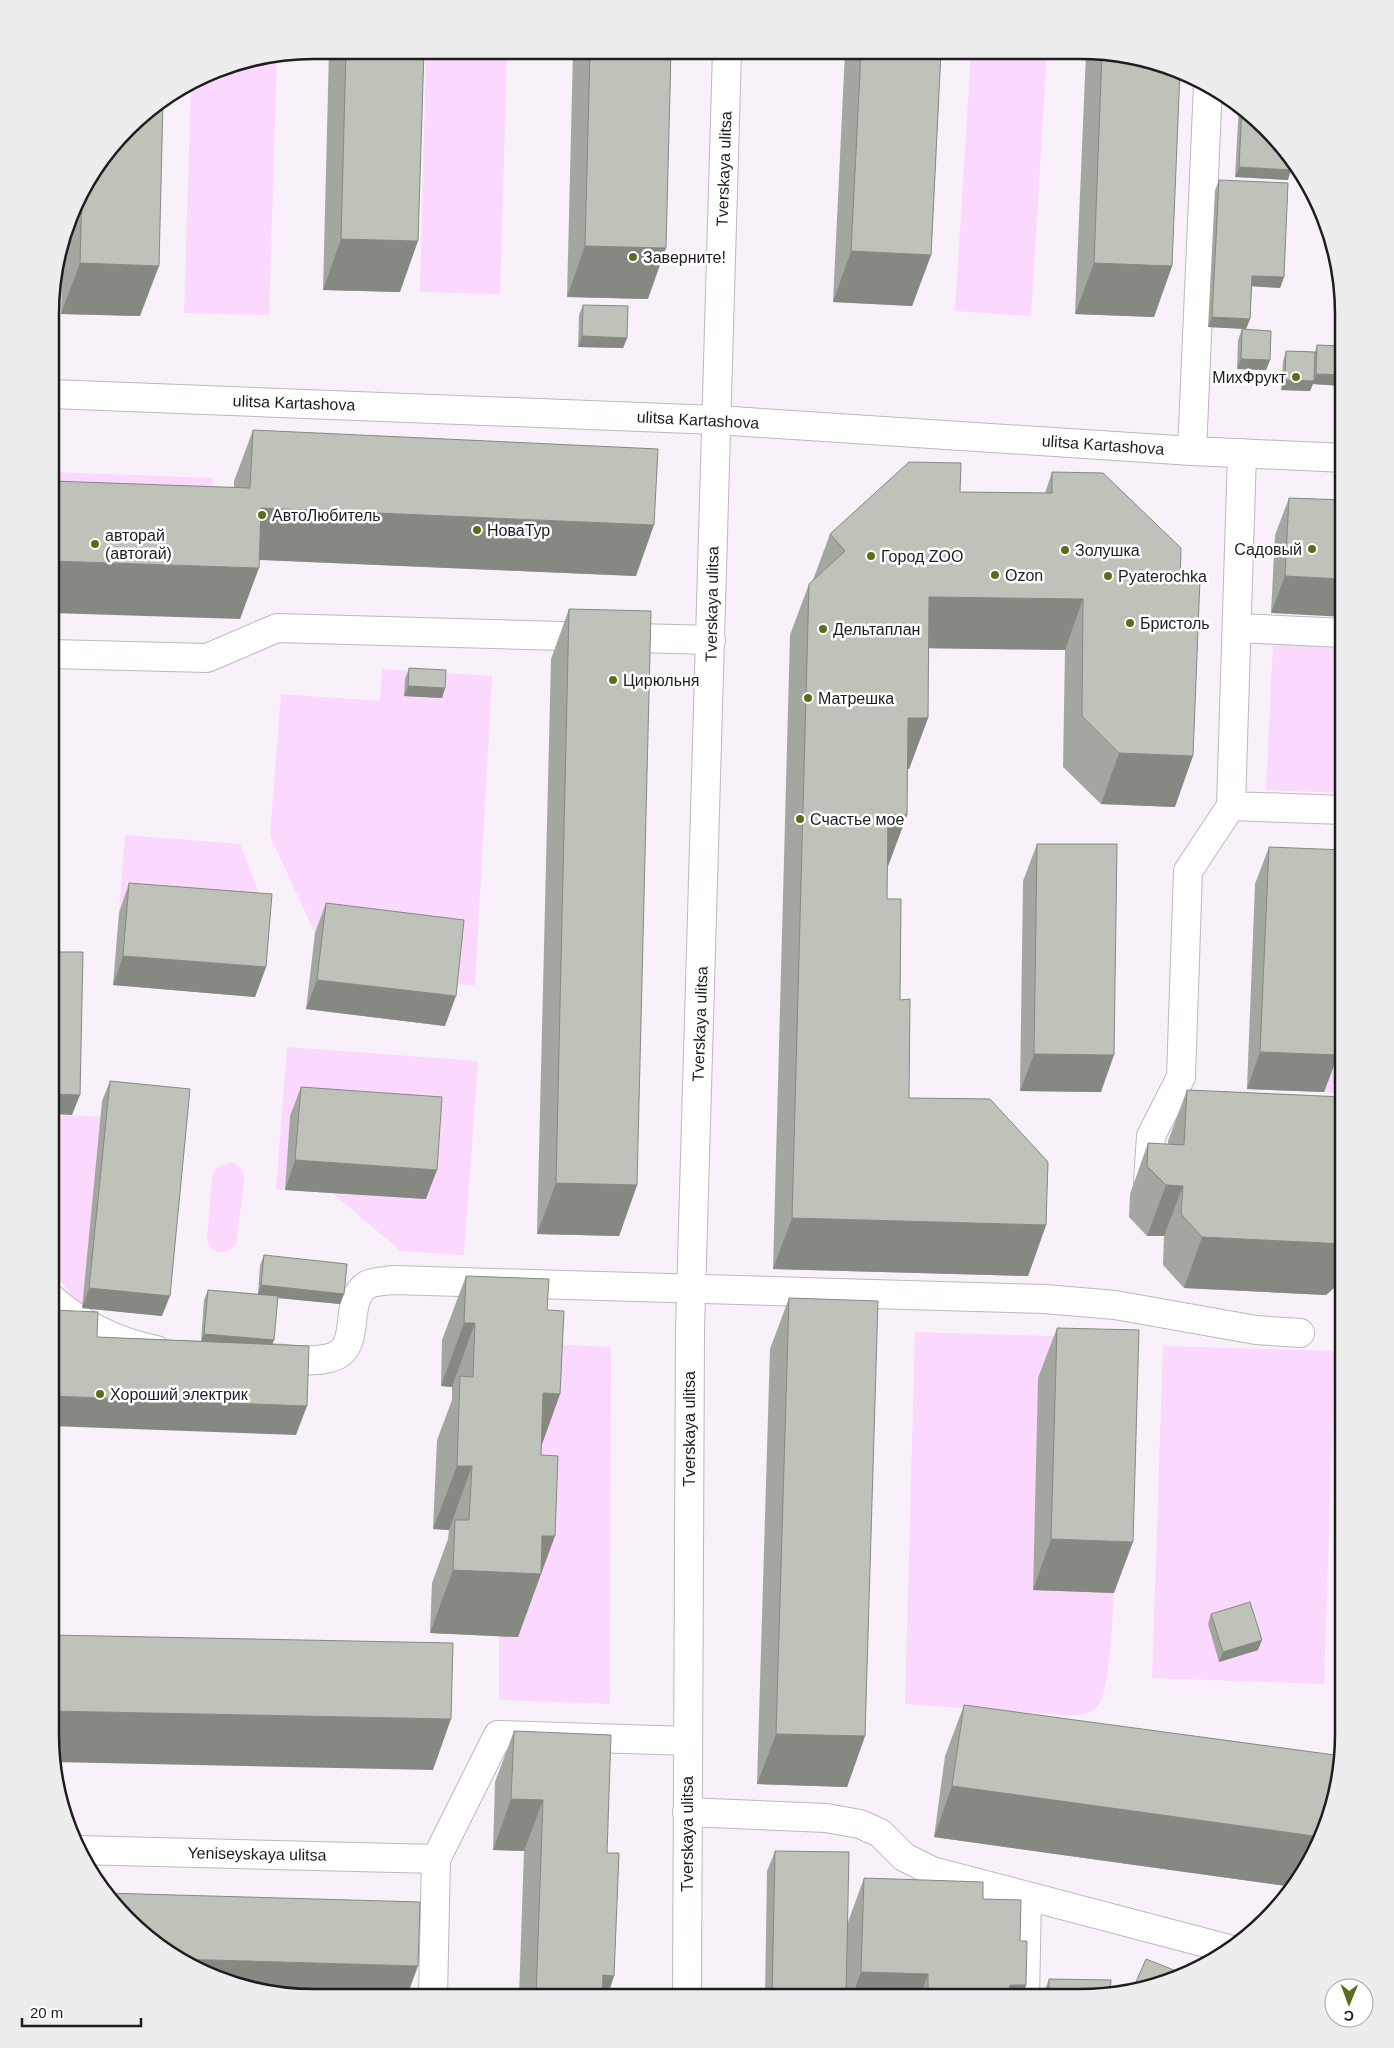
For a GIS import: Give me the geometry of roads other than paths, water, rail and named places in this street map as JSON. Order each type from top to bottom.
[{"type":"street","name":"Tverskaya ulitsa","points":[[686,1989],[691,1289],[728,59]]},
{"type":"street","points":[[1192,451],[1208,93]]},
{"type":"street","name":"ulitsa Kartashova","points":[[59,394],[716,420],[1192,451],[1335,458]]},
{"type":"street","points":[[1148,1195],[1151,1136],[1181,1077],[1188,871],[1232,806],[1242,453]]},
{"type":"street","points":[[59,654],[207,658],[277,628],[711,640]]},
{"type":"street","points":[[1237,628],[1335,633]]},
{"type":"street","points":[[1232,806],[1335,810]]},
{"type":"street","points":[[245,1357],[310,1360],[331,1358],[346,1347],[351,1332],[353,1307],[357,1294],[368,1284],[394,1280],[1045,1299],[1115,1305],[1256,1330],[1300,1333]]},
{"type":"street","points":[[59,1305],[90,1327],[145,1348],[180,1353]]},
{"type":"street","points":[[433,1989],[436,1858],[498,1735],[688,1741]]},
{"type":"street","points":[[687,1812],[826,1818],[860,1824],[880,1833],[904,1857],[932,1871],[1221,1947]]},
{"type":"street","name":"Yeniseyskaya ulitsa","points":[[87,1850],[436,1858]]},
{"type":"street","points":[[1025,1989],[1026,1896]]},
{"type":"place","name":"Заверните!","points":[[633,257]]},
{"type":"place","name":"МихФрукт","points":[[1296,377]]},
{"type":"place","name":"АвтоЛюбитель","points":[[262,515]]},
{"type":"place","name":"НоваТур","points":[[477,530]]},
{"type":"place","name":"авторай (автоrай)","points":[[95,544]]},
{"type":"place","name":"Садовый","points":[[1312,549]]},
{"type":"place","name":"Золушка","points":[[1065,550]]},
{"type":"place","name":"Город ZOO","points":[[871,556]]},
{"type":"place","name":"Ozon","points":[[995,575]]},
{"type":"place","name":"Pyaterochka","points":[[1108,576]]},
{"type":"place","name":"Бристоль","points":[[1130,623]]},
{"type":"place","name":"Дельтаплан","points":[[823,629]]},
{"type":"place","name":"Цирюльня","points":[[613,680]]},
{"type":"place","name":"Матрешка","points":[[808,698]]},
{"type":"place","name":"Счастье мое","points":[[800,819]]},
{"type":"place","name":"Хороший электрик","points":[[100,1394]]}]
